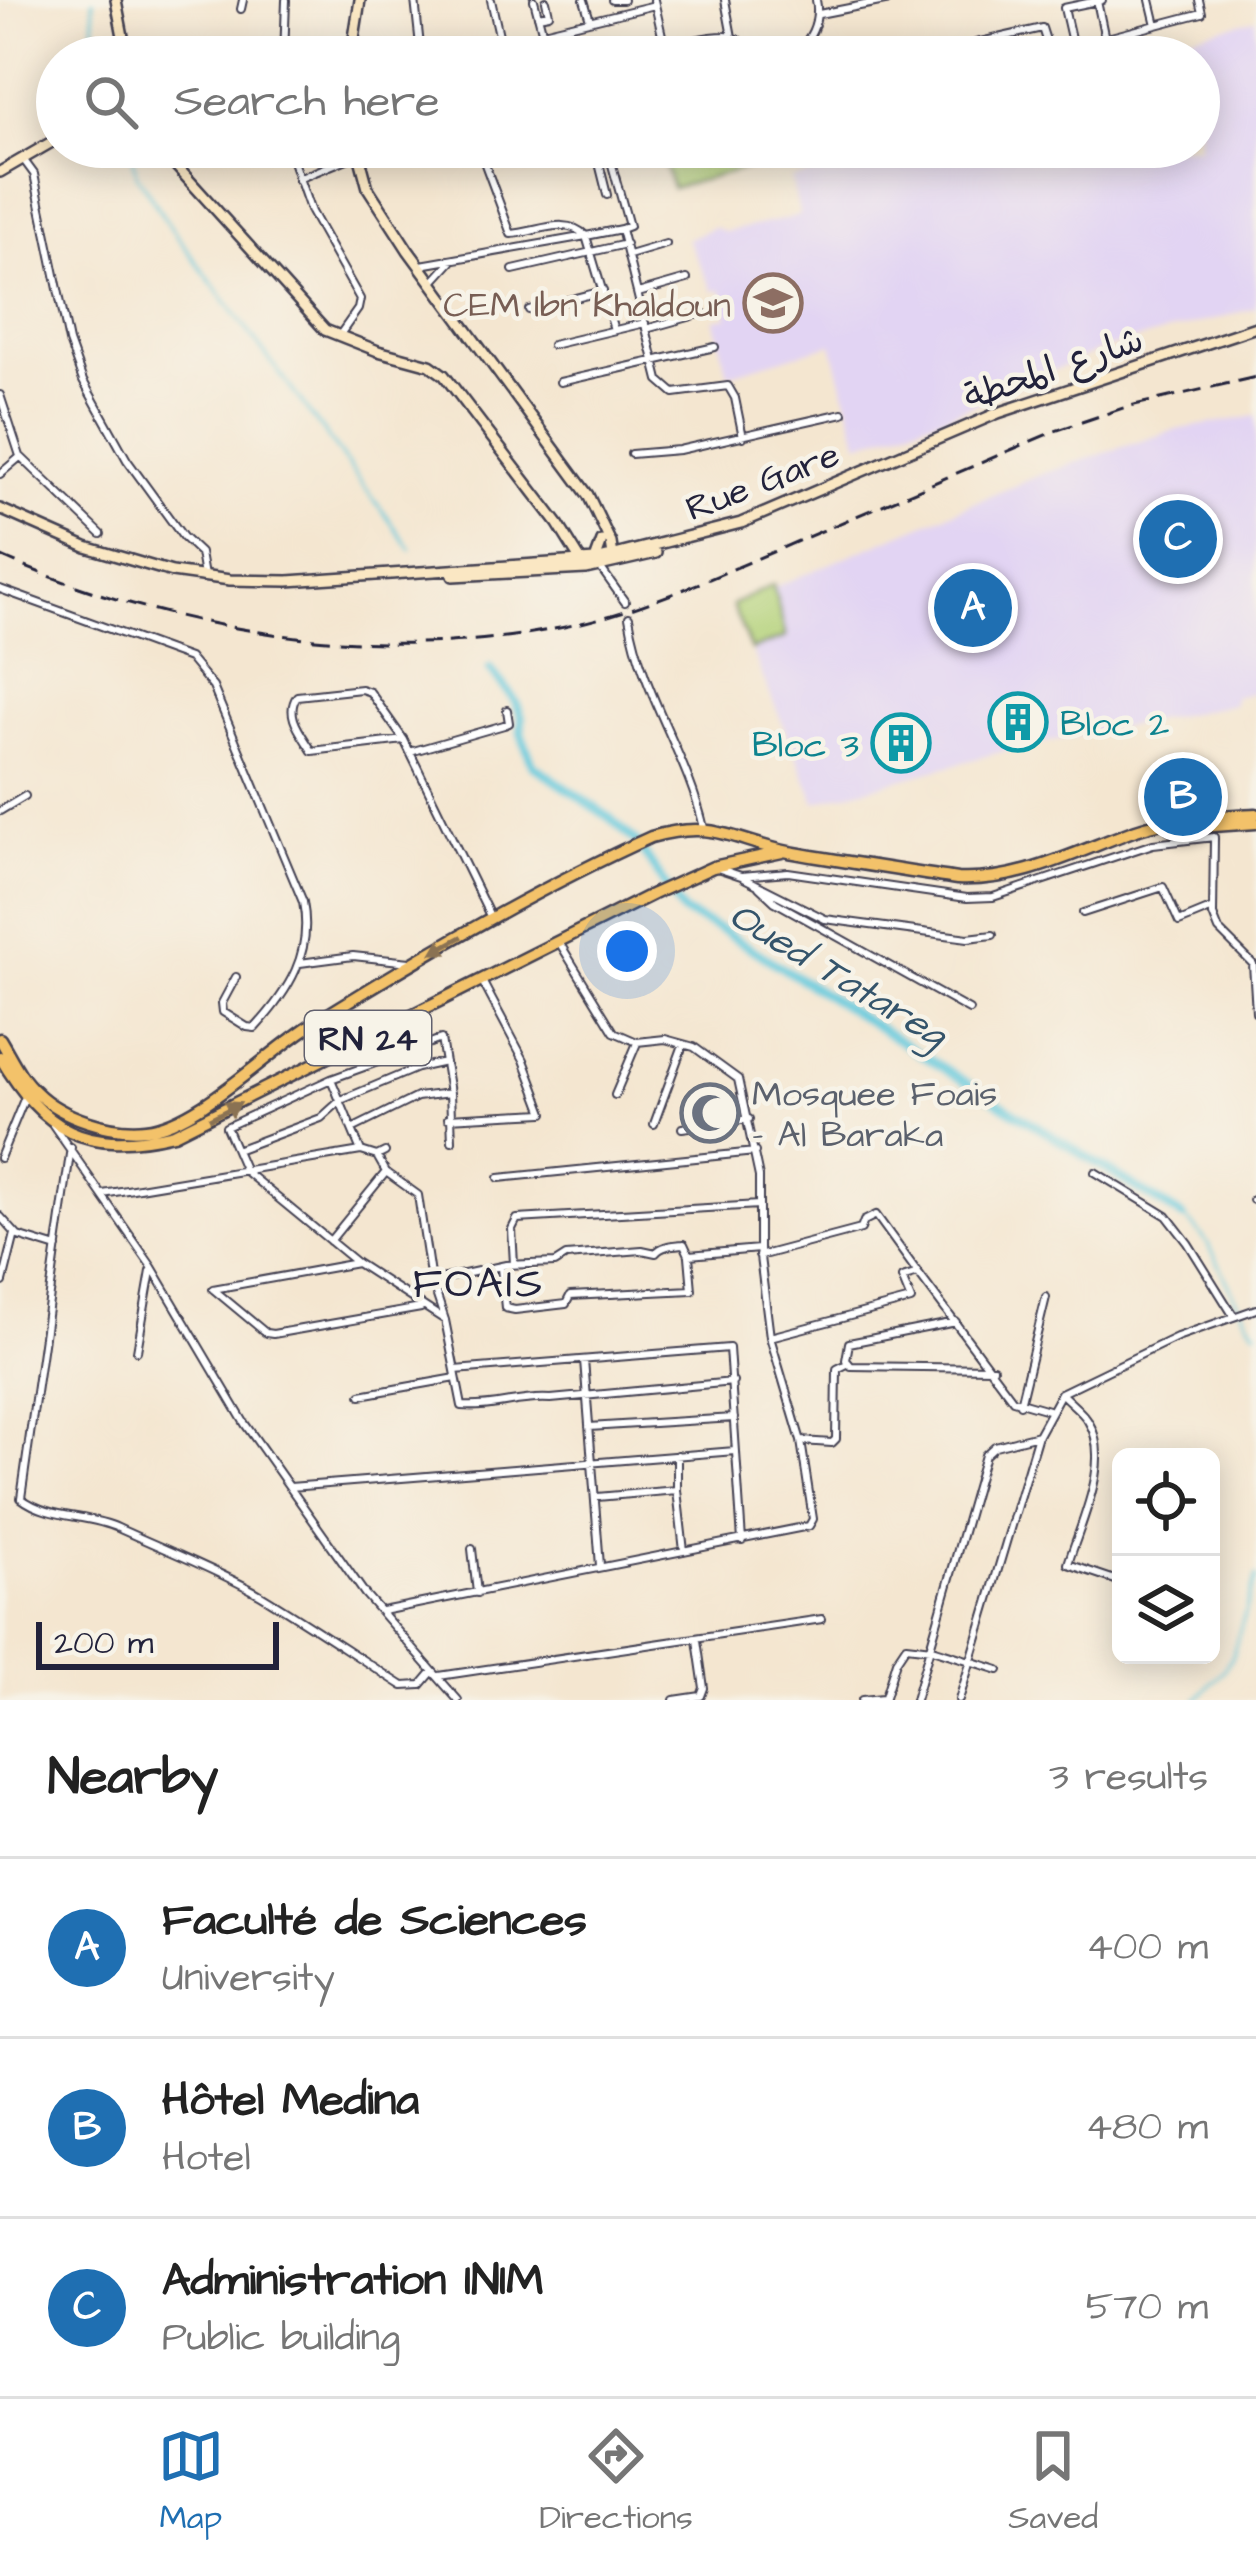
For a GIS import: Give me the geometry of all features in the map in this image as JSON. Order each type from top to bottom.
[{"type":"main road","points":[[116,0],[123,36]]},
{"type":"main road","points":[[354,36],[360,0]]},
{"type":"main road","points":[[0,172],[36,151]]},
{"type":"main road","points":[[179,168],[317,323],[339,336],[430,365],[444,375],[558,524],[573,565]]},
{"type":"main road","points":[[363,168],[368,188],[419,266],[562,456],[596,512],[606,562]]},
{"type":"main road","name":"شارع المحطة","points":[[872,468],[998,413],[1256,327]]},
{"type":"main road","name":"Rue Gare","points":[[0,513],[104,559],[170,577],[229,586],[288,587],[606,562],[744,528],[834,490],[872,468]]},
{"type":"main road","name":"Rue Gare","points":[[606,562],[741,524],[872,468]]},
{"type":"main road","name":"Rue Gare","points":[[0,513],[86,547],[204,577],[288,580],[573,565]]},
{"type":"main road","points":[[605,539],[634,553]]},
{"type":"main road","points":[[605,539],[606,562]]},
{"type":"main road","name":"RN 24","points":[[0,1039],[31,1087],[62,1109],[124,1130],[151,1129],[177,1121],[286,1040],[416,963],[651,837],[704,828],[785,851],[958,879],[986,879],[1015,875],[1121,837],[1256,819]]},
{"type":"main road","name":"RN 24","points":[[0,1057],[26,1097],[53,1125],[73,1133],[129,1140],[190,1128],[698,873],[785,851]]},
{"type":"main road","points":[[53,1125],[62,1109]]},
{"type":"main road","points":[[73,1133],[78,1116]]},
{"type":"street","points":[[285,36],[286,0]]},
{"type":"street","points":[[415,0],[419,36]]},
{"type":"street","points":[[491,0],[499,36]]},
{"type":"street","points":[[534,0],[544,36]]},
{"type":"street","points":[[584,0],[590,20]]},
{"type":"street","points":[[612,0],[623,0]]},
{"type":"street","points":[[724,0],[732,36]]},
{"type":"street","points":[[810,36],[819,14],[816,0]]},
{"type":"street","points":[[819,14],[890,0]]},
{"type":"street","points":[[1150,0],[1156,26]]},
{"type":"street","points":[[1118,36],[1202,13],[1199,0]]},
{"type":"street","points":[[538,16],[549,14],[546,1]]},
{"type":"street","points":[[1070,36],[1064,8],[1099,1],[1105,36]]},
{"type":"street","points":[[543,32],[654,2],[662,36]]},
{"type":"street","points":[[1007,36],[1042,28],[1045,36]]},
{"type":"street","points":[[23,159],[34,174],[69,342],[83,381],[127,460],[200,553],[204,577]]},
{"type":"street","points":[[295,168],[311,212],[360,299],[339,336]]},
{"type":"street","points":[[298,179],[321,168]]},
{"type":"street","points":[[486,168],[511,233],[562,225],[577,227],[586,236],[614,330]]},
{"type":"street","points":[[600,168],[607,195]]},
{"type":"street","points":[[419,266],[629,226],[613,168]]},
{"type":"street","points":[[621,229],[662,386],[674,394],[728,386],[743,437]]},
{"type":"street","points":[[513,270],[626,244]]},
{"type":"street","points":[[629,255],[666,244]]},
{"type":"street","points":[[432,283],[455,259]]},
{"type":"street","points":[[638,293],[687,279]]},
{"type":"street","points":[[529,310],[603,291]]},
{"type":"street","points":[[552,345],[703,313]]},
{"type":"street","points":[[560,382],[715,347]]},
{"type":"street","points":[[0,395],[20,456],[101,534]]},
{"type":"street","points":[[631,454],[679,450],[844,413]]},
{"type":"street","points":[[0,430],[10,426]]},
{"type":"street","points":[[0,474],[20,456]]},
{"type":"street","points":[[606,562],[625,602]]},
{"type":"street","points":[[0,589],[197,663],[213,687],[303,902],[307,935],[300,963],[253,1028],[222,1009],[236,977]]},
{"type":"street","points":[[628,616],[643,677],[695,792],[704,828]]},
{"type":"street","points":[[404,740],[312,751],[291,712],[292,704],[297,697],[361,689],[370,692],[404,740],[492,920]]},
{"type":"street","points":[[410,752],[505,725],[509,723],[507,710]]},
{"type":"street","points":[[0,812],[25,796]]},
{"type":"street","points":[[741,876],[788,872],[967,898],[993,897],[1215,826],[1213,908],[1220,930],[1252,964],[1256,1012]]},
{"type":"street","points":[[713,867],[741,876],[825,919],[968,938],[993,935]]},
{"type":"street","points":[[756,884],[775,902],[969,1010]]},
{"type":"street","points":[[1082,913],[1163,887],[1179,922],[1213,908]]},
{"type":"street","points":[[382,1611],[742,1541],[809,1526],[813,1519],[801,1441],[770,1337],[759,1252],[755,1152],[738,1079],[707,1054],[665,1040],[637,1042],[614,1032],[559,942]]},
{"type":"street","points":[[300,963],[353,956],[416,963]]},
{"type":"street","points":[[448,1118],[544,1113],[524,1060],[482,981]]},
{"type":"street","points":[[445,1320],[357,1263],[245,1171],[226,1127],[331,1079],[441,1039],[452,1141]]},
{"type":"street","points":[[615,1095],[637,1042]]},
{"type":"street","points":[[654,1124],[683,1045]]},
{"type":"street","points":[[236,1150],[321,1118],[340,1100],[417,1068],[446,1062]]},
{"type":"street","points":[[331,1079],[361,1151]]},
{"type":"street","points":[[352,1129],[387,1114],[397,1104],[450,1093]]},
{"type":"street","points":[[0,1158],[26,1097]]},
{"type":"street","points":[[682,1128],[749,1119]]},
{"type":"street","points":[[53,1125],[152,1267],[245,1424],[365,1594],[458,1700]]},
{"type":"street","points":[[71,1147],[22,1478],[24,1501],[113,1525],[243,1586],[403,1686],[421,1685],[435,1674],[822,1619]]},
{"type":"street","points":[[103,1194],[361,1151],[381,1154],[386,1172],[418,1195],[432,1281],[445,1320],[461,1403],[466,1407],[511,1405],[533,1397],[733,1382]]},
{"type":"street","points":[[499,1178],[755,1152]]},
{"type":"street","points":[[330,1240],[386,1172]]},
{"type":"street","points":[[1095,1172],[1167,1216],[1233,1315]]},
{"type":"street","points":[[514,1264],[512,1229],[517,1219],[759,1205]]},
{"type":"street","points":[[689,1255],[759,1252],[861,1228],[876,1215],[1013,1400],[1048,1410]]},
{"type":"street","points":[[0,1216],[15,1234],[57,1248]]},
{"type":"street","points":[[3,1282],[15,1234]]},
{"type":"street","points":[[432,1281],[514,1264],[555,1263],[566,1256],[656,1253],[684,1244],[692,1290],[571,1296],[566,1304],[514,1310],[505,1308],[501,1268]]},
{"type":"street","points":[[357,1263],[213,1289],[266,1334],[421,1308]]},
{"type":"street","points":[[137,1351],[152,1267]]},
{"type":"street","points":[[770,1337],[910,1300],[902,1278],[918,1274]]},
{"type":"street","points":[[1020,1404],[1046,1297]]},
{"type":"street","points":[[959,1700],[1038,1435],[1060,1393],[1177,1336],[1256,1309]]},
{"type":"street","points":[[847,1364],[849,1343],[956,1322]]},
{"type":"street","points":[[362,1394],[456,1374],[729,1348],[742,1541]]},
{"type":"street","points":[[584,1360],[600,1565]]},
{"type":"street","points":[[801,1441],[832,1443],[836,1439],[837,1369],[847,1364],[993,1368]]},
{"type":"street","points":[[1060,1393],[1088,1420],[1097,1442],[1096,1469],[1068,1564],[1112,1579]]},
{"type":"street","points":[[589,1427],[734,1418]]},
{"type":"street","points":[[915,1700],[985,1455],[995,1446],[1038,1435]]},
{"type":"street","points":[[290,1487],[735,1451]]},
{"type":"street","points":[[677,1455],[684,1551]]},
{"type":"street","points":[[597,1497],[677,1490]]},
{"type":"street","points":[[472,1549],[477,1594]]},
{"type":"street","points":[[674,1700],[700,1696],[704,1688],[698,1640]]},
{"type":"street","points":[[862,1700],[884,1699],[905,1646],[932,1649],[999,1670]]},
{"type":"shaded area","points":[[1256,19],[1256,308],[1106,348],[953,413],[859,443],[832,344],[728,374],[714,319],[728,317],[721,289],[713,291],[687,239],[714,227],[725,232],[800,216],[791,179],[835,168],[1220,168],[1220,36],[1190,36]]},
{"type":"shaded area","points":[[1256,416],[1256,692],[1234,697],[1234,704],[1012,749],[816,802],[732,605],[1047,472],[1175,430]]},
{"type":"green space","points":[[666,168],[748,168],[672,188]]},
{"type":"green space","points":[[773,585],[786,637],[751,650],[732,605]]},
{"type":"waterway","name":"Oued Tatareg","points":[[93,0],[95,36]]},
{"type":"waterway","name":"Oued Tatareg","points":[[135,168],[168,224],[411,549]]},
{"type":"waterway","name":"Oued Tatareg","points":[[490,669],[516,702],[533,765],[610,818],[638,844],[683,913],[723,931],[1183,1217]]},
{"type":"waterway","name":"Oued Tatareg","points":[[1183,1217],[1206,1242],[1256,1330]]},
{"type":"waterway","name":"Oued Tatareg","points":[[1196,1700],[1232,1656],[1256,1577]]},
{"type":"railway","points":[[0,556],[149,608],[308,638],[469,641],[548,630],[670,595],[1055,431],[1126,407],[1256,377]]},
{"type":"place","name":"CEM Ibn Khaldoun","points":[[773,303]]},
{"type":"place","name":"Administration INIM","points":[[1178,539]]},
{"type":"place","name":"Faculté de Sciences","points":[[973,608]]},
{"type":"place","name":"Bloc 2","points":[[1018,722]]},
{"type":"place","name":"Bloc 3","points":[[901,743]]},
{"type":"place","name":"Hôtel Medina","points":[[1183,797]]},
{"type":"place","name":"Mosquee Foais - Al Baraka","points":[[710,1113]]},
{"type":"district","name":"FOAIS","points":[[479,1282]]}]
